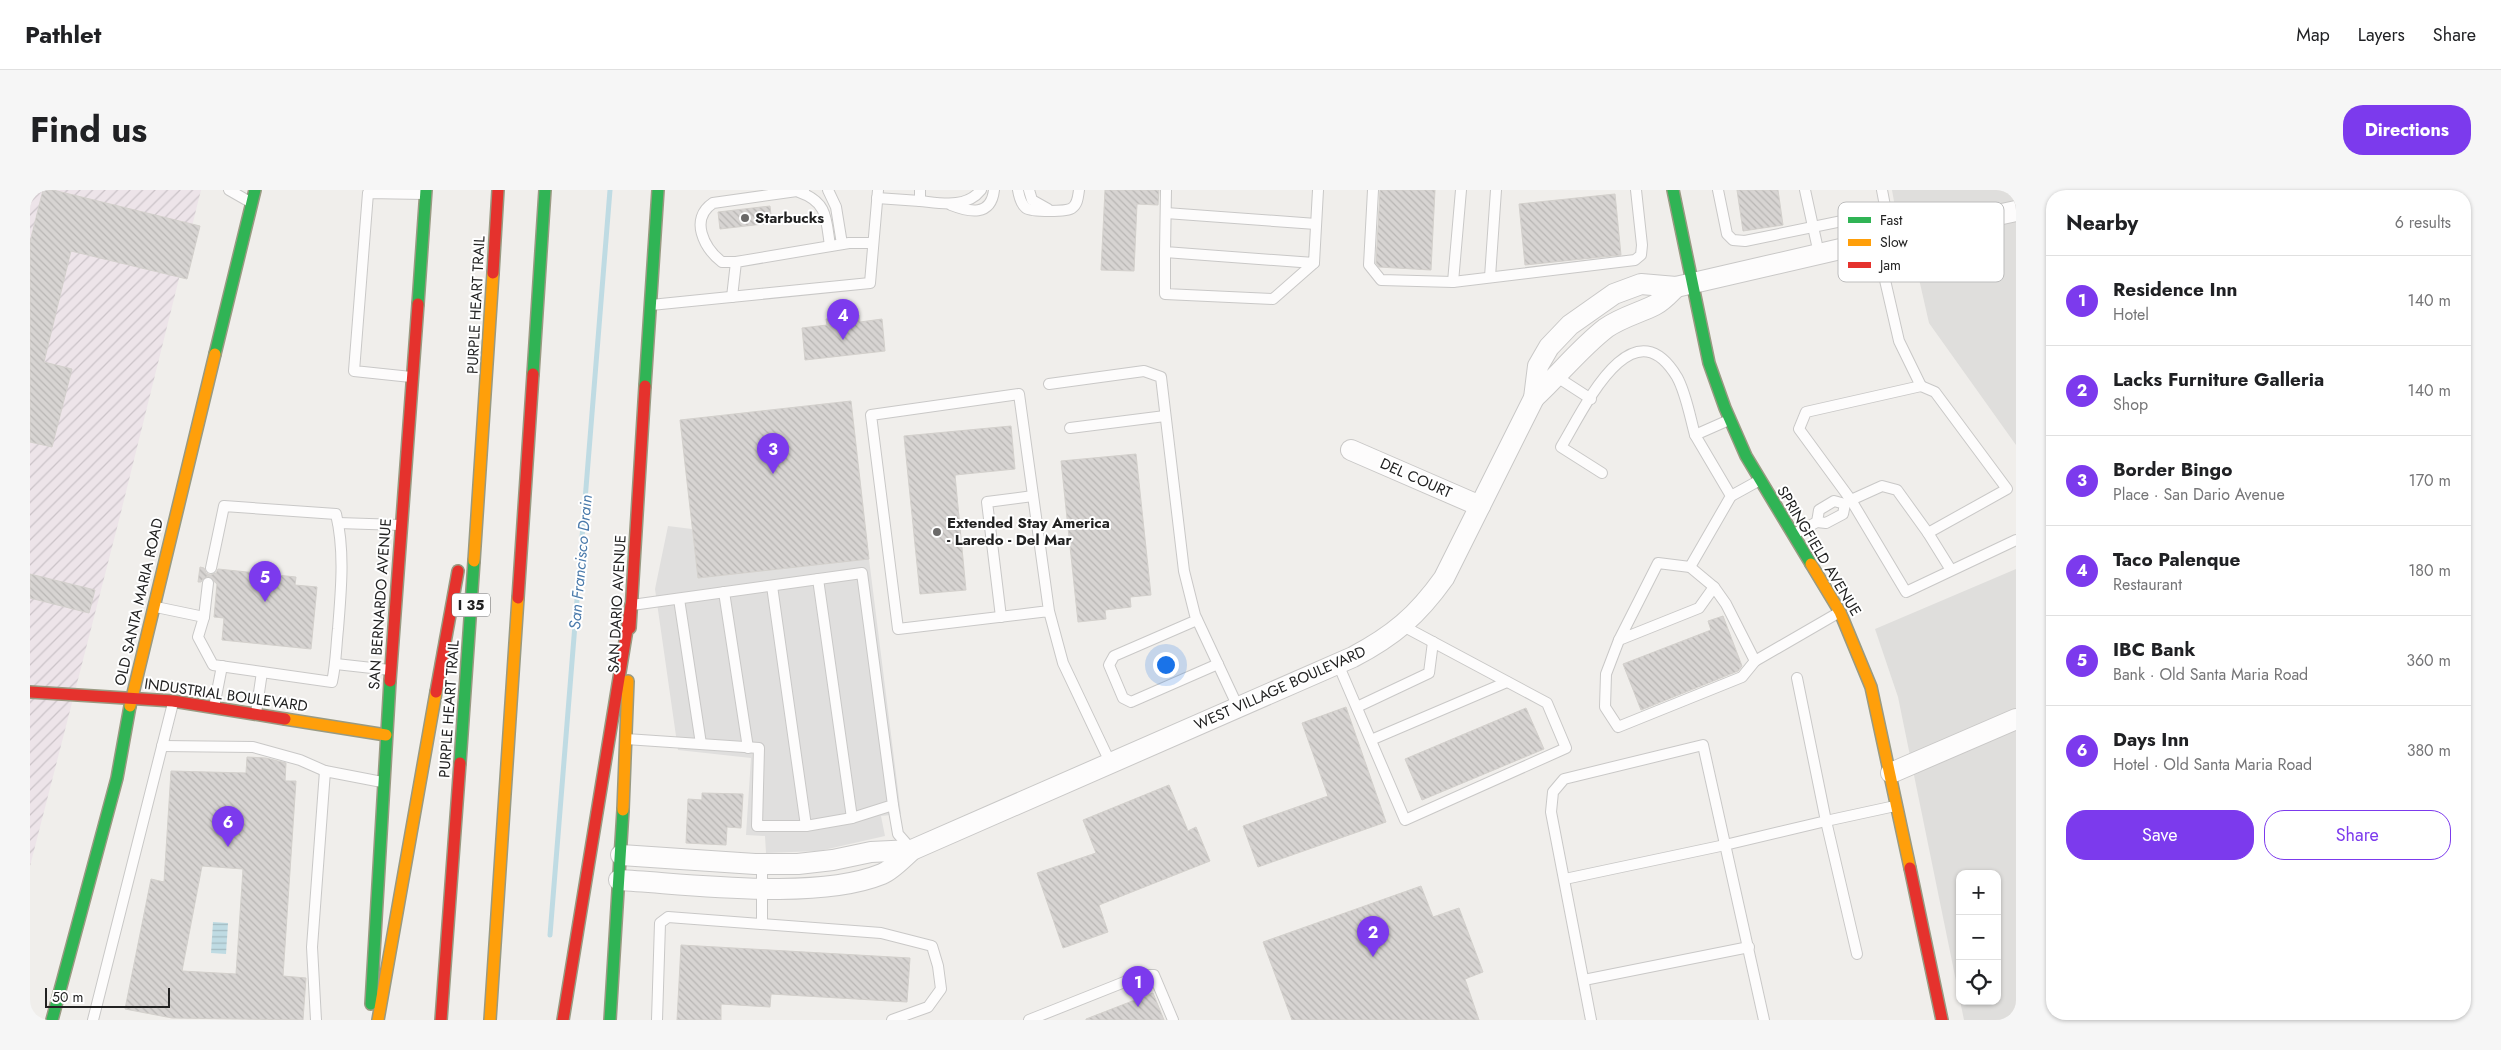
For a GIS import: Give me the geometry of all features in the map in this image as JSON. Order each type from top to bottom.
[{"type":"main road","name":"OLD SANTA MARIA ROAD","points":[[52,1020],[116,778],[153,607],[255,190]]},
{"type":"main road","name":"PURPLE HEART TRAIL","points":[[442,1020],[484,426],[498,190]]},
{"type":"main road","points":[[490,1020],[545,190]]},
{"type":"main road","name":"SAN DARIO AVENUE","points":[[610,1020],[621,854],[631,606],[658,190]]},
{"type":"main road","name":"SPRINGFIELD AVENUE","points":[[1673,190],[1684,286],[1730,420],[1760,480],[1840,612],[1871,687],[1891,772],[1942,1020]]},
{"type":"main road","name":"SAN BERNARDO AVENUE","points":[[371,1020],[386,735],[426,192]]},
{"type":"main road","points":[[463,543],[484,426]]},
{"type":"main road","points":[[378,1020],[459,563]]},
{"type":"main road","points":[[563,1020],[631,606]]},
{"type":"main road","name":"INDUSTRIAL BOULEVARD","points":[[30,692],[174,701],[386,735]]},
{"type":"street","name":"WEST VILLAGE BOULEVARD","points":[[619,880],[761,888],[810,887],[845,884],[883,874],[912,850],[1338,664],[1384,641],[1427,603],[1444,578],[1534,398],[1538,366],[1549,347],[1570,325],[1614,294],[1641,284],[1684,286],[1838,250]]},
{"type":"street","name":"WEST VILLAGE BOULEVARD","points":[[1534,398],[1557,377],[1587,343],[1623,318],[1656,304],[1684,286]]},
{"type":"street","name":"DEL COURT","points":[[1351,450],[1480,506]]},
{"type":"street","points":[[1891,772],[2016,719]]},
{"type":"street","name":"WEST VILLAGE BOULEVARD","points":[[621,854],[762,864],[798,864],[832,860],[871,852],[912,850]]},
{"type":"lane","points":[[229,190],[252,203]]},
{"type":"lane","points":[[828,190],[836,207],[842,244]]},
{"type":"lane","points":[[920,190],[920,201]]},
{"type":"lane","points":[[951,205],[968,200],[981,190]]},
{"type":"lane","points":[[650,305],[870,283],[877,194],[951,205],[966,211],[975,211],[986,207],[992,200],[994,190]]},
{"type":"lane","points":[[1018,190],[1020,200],[1026,208],[1052,211],[1073,208],[1078,190]]},
{"type":"lane","points":[[1029,190],[1032,200],[1039,206],[1052,211]]},
{"type":"lane","points":[[1166,190],[1165,294],[1273,299],[1314,263],[1318,190]]},
{"type":"lane","points":[[1373,190],[1369,265],[1381,280],[1453,282],[1635,260],[1641,255],[1642,245],[1636,190]]},
{"type":"lane","points":[[1453,282],[1461,190]]},
{"type":"lane","points":[[1490,277],[1496,190]]},
{"type":"lane","points":[[1718,190],[1727,234],[1733,240],[1745,241],[1838,222]]},
{"type":"lane","points":[[1805,190],[1819,254]]},
{"type":"lane","points":[[830,246],[824,211],[810,196],[801,191],[713,203],[707,207],[700,222],[705,244],[722,262],[736,262],[842,244],[873,243]]},
{"type":"lane","points":[[412,377],[354,371],[368,193],[426,192]]},
{"type":"lane","points":[[1166,213],[1316,224]]},
{"type":"lane","points":[[1166,252],[1314,263]]},
{"type":"lane","points":[[732,297],[736,262]]},
{"type":"lane","points":[[1890,282],[1899,341],[1921,386]]},
{"type":"lane","points":[[1602,473],[1561,447],[1611,367],[1630,353],[1645,350],[1662,358],[1677,378],[1695,435],[1731,496]]},
{"type":"lane","points":[[1048,384],[1144,371],[1161,377],[1184,571],[1197,620],[1238,707]]},
{"type":"lane","points":[[1557,377],[1591,399]]},
{"type":"lane","points":[[1928,533],[2007,489],[1936,392],[1921,386],[1806,412],[1799,429],[1906,592],[2016,540]]},
{"type":"lane","points":[[1048,611],[898,629],[871,415],[1019,394],[1048,611],[1063,663],[1110,762]]},
{"type":"lane","points":[[1070,428],[1166,416]]},
{"type":"lane","points":[[1695,435],[1730,420]]},
{"type":"lane","points":[[1690,567],[1731,496],[1760,480]]},
{"type":"lane","points":[[1816,522],[1819,510],[1834,501],[1848,502],[1882,486],[1897,490],[1928,533],[1951,570]]},
{"type":"lane","points":[[1001,617],[987,502],[1033,496]]},
{"type":"lane","points":[[1794,535],[1816,522],[1826,523],[1843,514],[1848,502]]},
{"type":"lane","points":[[208,583],[204,617],[198,637],[213,665],[332,682],[336,664],[342,584],[336,514],[224,506],[211,568]]},
{"type":"lane","points":[[338,523],[401,525]]},
{"type":"lane","points":[[1755,661],[1726,604],[1714,587],[1690,567],[1658,563],[1619,640],[1606,674],[1605,707],[1618,727],[1742,677],[1755,661],[1840,612]]},
{"type":"lane","points":[[631,606],[862,573],[898,834],[912,850]]},
{"type":"lane","points":[[818,579],[852,818]]},
{"type":"lane","points":[[772,586],[806,826]]},
{"type":"lane","points":[[1619,640],[1699,608],[1714,587]]},
{"type":"lane","points":[[724,592],[748,748]]},
{"type":"lane","points":[[679,598],[701,744]]},
{"type":"lane","points":[[153,607],[204,617]]},
{"type":"lane","points":[[1197,620],[1114,656],[1109,665],[1123,698],[1131,702],[1218,664]]},
{"type":"lane","points":[[1338,664],[1405,820],[1566,748],[1547,703],[1403,626]]},
{"type":"lane","points":[[1357,707],[1429,673],[1433,642]]},
{"type":"lane","points":[[336,664],[391,670]]},
{"type":"lane","points":[[214,708],[222,666]]},
{"type":"lane","points":[[256,714],[262,672]]},
{"type":"lane","points":[[1798,678],[1826,821],[1857,954]]},
{"type":"lane","points":[[1371,740],[1507,682]]},
{"type":"lane","points":[[93,1020],[174,701]]},
{"type":"lane","points":[[626,739],[759,748],[757,826],[806,826],[852,818],[893,805]]},
{"type":"lane","points":[[1591,1020],[1552,812],[1553,792],[1564,779],[1703,745],[1764,1020]]},
{"type":"lane","points":[[162,746],[252,747],[300,760],[325,771],[383,782]]},
{"type":"lane","points":[[316,1020],[312,946],[325,771]]},
{"type":"lane","points":[[1565,879],[1898,806]]},
{"type":"lane","points":[[762,864],[762,924]]},
{"type":"lane","points":[[657,1020],[660,923],[668,917],[881,933],[932,946],[938,966],[940,989],[928,1008],[892,1020]]},
{"type":"lane","points":[[1584,980],[1749,947]]},
{"type":"lane","points":[[1029,1020],[1142,975],[1154,976],[1173,1020]]},
{"type":"shaded area","points":[[30,190],[201,190],[30,866]]},
{"type":"shaded area","points":[[1892,190],[2016,190],[2016,445],[1929,323],[1920,282],[2004,282],[2004,202],[1894,202]]},
{"type":"shaded area","points":[[668,526],[692,529],[698,578],[869,559],[901,814],[881,816],[885,836],[819,851],[766,853],[765,836],[746,835],[751,758],[678,750],[655,589]]},
{"type":"shaded area","points":[[2016,569],[2016,1020],[1964,1020],[1961,1005],[2001,1005],[2001,870],[1956,870],[1956,980],[1898,697],[1875,629]]},
{"type":"water","points":[[213,922],[228,923],[226,954],[211,953]]},
{"type":"building","points":[[43,190],[53,190],[200,226],[187,279],[71,251],[44,362],[72,369],[52,447],[30,442],[30,242]]},
{"type":"building","points":[[1105,190],[1159,190],[1158,205],[1137,204],[1134,271],[1101,270]]},
{"type":"building","points":[[1380,190],[1435,190],[1431,270],[1379,267],[1376,263]]},
{"type":"building","points":[[1737,190],[1778,190],[1783,225],[1743,231]]},
{"type":"building","points":[[1615,194],[1621,255],[1525,265],[1519,204]]},
{"type":"building","name":"Starbucks","points":[[770,206],[772,223],[720,229],[718,212]]},
{"type":"building","points":[[859,315],[860,322],[882,319],[885,351],[805,360],[802,328],[827,325],[826,319]]},
{"type":"building","points":[[851,401],[869,559],[698,578],[680,420]]},
{"type":"building","name":"Extended Stay America - Laredo - Del Mar","points":[[1011,426],[1015,469],[955,475],[966,590],[920,594],[904,436]]},
{"type":"building","points":[[1136,454],[1151,595],[1130,597],[1131,607],[1105,610],[1106,619],[1078,622],[1061,461]]},
{"type":"building","points":[[200,567],[204,568],[206,573],[210,575],[216,573],[218,569],[296,577],[295,585],[317,587],[311,649],[222,640],[224,618],[214,617],[217,584],[208,576],[201,582],[198,582]]},
{"type":"building","points":[[30,574],[95,590],[89,613],[30,598]]},
{"type":"building","points":[[1723,616],[1742,666],[1738,671],[1641,710],[1623,664],[1711,630],[1708,621]]},
{"type":"building","points":[[1346,707],[1386,822],[1258,867],[1243,826],[1328,796],[1302,723]]},
{"type":"building","points":[[1526,708],[1544,749],[1422,800],[1405,759]]},
{"type":"building","points":[[247,757],[266,758],[286,763],[285,781],[296,781],[283,976],[306,978],[303,1020],[172,1018],[125,1009],[151,879],[164,882],[171,771],[246,773]],"holes":[[[202,866],[243,869],[236,974],[182,971]]]},
{"type":"building","points":[[1169,785],[1188,831],[1196,827],[1210,861],[1099,905],[1108,932],[1063,948],[1037,873],[1096,853],[1083,820]]},
{"type":"building","points":[[702,793],[743,794],[741,828],[727,827],[726,845],[686,843],[688,799],[702,800]]},
{"type":"building","points":[[1421,886],[1433,917],[1459,908],[1483,972],[1465,979],[1479,1020],[1292,1020],[1263,942]]},
{"type":"building","points":[[681,945],[910,958],[907,1002],[771,994],[770,1007],[721,1004],[721,1020],[677,1020]]},
{"type":"building","points":[[1153,993],[1164,1020],[1086,1020],[1086,1019]]},
{"type":"waterway","name":"San Francisco Drain","points":[[550,935],[610,190]]},
{"type":"traffic: fast","points":[[215,354],[255,190]]},
{"type":"traffic: fast","points":[[418,304],[426,190]]},
{"type":"traffic: fast","points":[[533,374],[545,190]]},
{"type":"traffic: fast","points":[[645,386],[658,190]]},
{"type":"traffic: fast","points":[[1673,190],[1709,363],[1725,408],[1746,456],[1811,564]]},
{"type":"traffic: fast","points":[[460,763],[474,561]]},
{"type":"traffic: fast","points":[[371,1004],[390,681]]},
{"type":"traffic: fast","points":[[52,1020],[117,778],[130,706]]},
{"type":"traffic: fast","points":[[610,1020],[623,810]]},
{"type":"traffic: slow","points":[[474,561],[493,273]]},
{"type":"traffic: slow","points":[[130,706],[215,354]]},
{"type":"traffic: slow","points":[[1811,564],[1840,612],[1871,687],[1910,868]]},
{"type":"traffic: slow","points":[[490,1020],[518,598]]},
{"type":"traffic: slow","points":[[623,810],[628,681]]},
{"type":"traffic: slow","points":[[378,1020],[436,692]]},
{"type":"traffic: slow","points":[[285,719],[386,735]]},
{"type":"traffic: jam","points":[[493,273],[498,190]]},
{"type":"traffic: jam","points":[[390,681],[418,304]]},
{"type":"traffic: jam","points":[[518,598],[533,374]]},
{"type":"traffic: jam","points":[[630,628],[645,386]]},
{"type":"traffic: jam","points":[[436,692],[458,571]]},
{"type":"traffic: jam","points":[[563,1020],[631,605]]},
{"type":"traffic: jam","points":[[30,692],[173,701],[285,719]]},
{"type":"traffic: jam","points":[[441,1020],[460,763]]},
{"type":"traffic: jam","points":[[1910,868],[1942,1020]]},
{"type":"place","name":"Starbucks","points":[[745,218]]},
{"type":"place","name":"Taco Palenque","points":[[843,340]]},
{"type":"place","name":"Border Bingo","points":[[773,474]]},
{"type":"place","name":"Extended Stay America - Laredo - Del Mar","points":[[937,532]]},
{"type":"place","name":"IBC Bank","points":[[265,602]]},
{"type":"place","name":"Days Inn","points":[[228,847]]},
{"type":"place","name":"Lacks Furniture Galleria","points":[[1373,957]]},
{"type":"place","name":"Residence Inn","points":[[1138,1007]]}]
